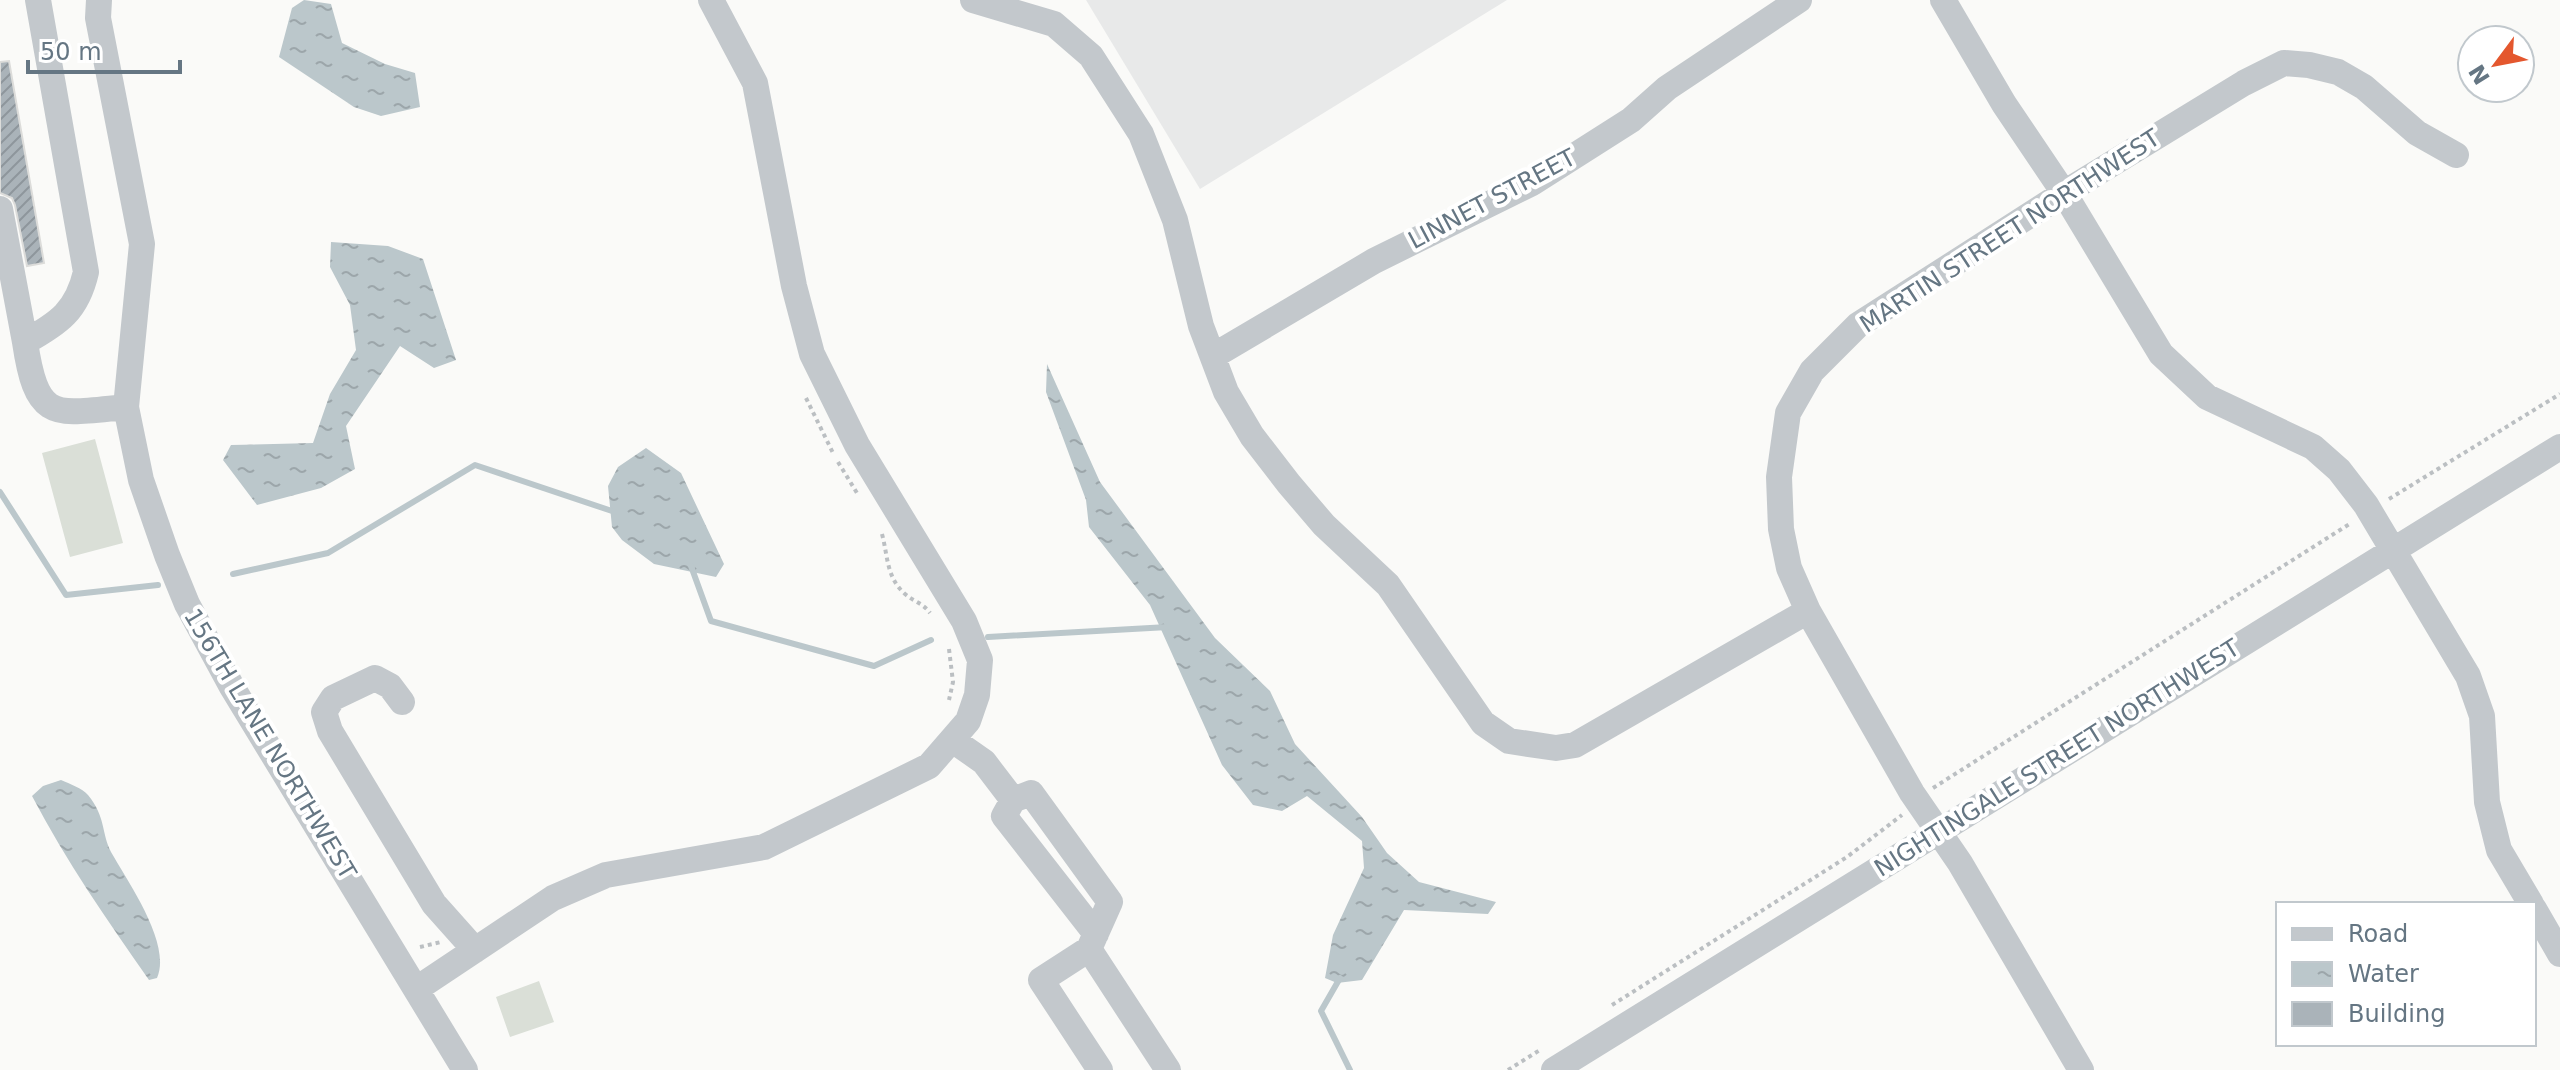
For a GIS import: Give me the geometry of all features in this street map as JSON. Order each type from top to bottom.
[{"type":"street","points":[[25,342],[53,324],[80,299],[86,272],[38,0]]},
{"type":"street","points":[[418,988],[467,941],[553,898],[606,875],[764,847],[929,766],[954,741],[968,721],[977,695],[980,660],[964,621],[857,445],[812,354],[794,286],[755,83],[711,0]]},
{"type":"street","points":[[973,0],[1054,24],[1091,56],[1141,134],[1175,220],[1201,326],[1215,355],[1226,392],[1289,484],[1324,525],[1388,585],[1483,723],[1509,741],[1556,748],[1575,745],[1808,611]]},
{"type":"street","name":"LINNET STREET","points":[[1215,355],[1374,261],[1532,183],[1631,120],[1667,88],[1799,0]]},
{"type":"street","points":[[1943,0],[2004,104],[2064,193],[2161,354],[2207,397],[2313,447],[2354,489],[2468,676],[2482,716],[2487,802],[2499,850],[2530,902]]},
{"type":"street","name":"156TH LANE NORTHWEST","points":[[99,9],[142,244],[126,407],[141,480],[187,604],[232,687],[418,988],[465,1070]]},
{"type":"street","name":"MARTIN STREET NORTHWEST","points":[[2081,1070],[1938,831],[1912,793],[1808,611],[1789,568],[1781,529],[1779,477],[1788,413],[1812,371],[1858,325],[2064,193],[2244,83],[2284,63],[2338,72],[2364,87],[2417,133],[2456,155]]},
{"type":"street","points":[[0,209],[31,384],[47,406],[65,413],[126,407]]},
{"type":"street","name":"NIGHTINGALE STREET NORTHWEST","points":[[1550,1058],[1938,831],[2560,447]]},
{"type":"street","points":[[402,702],[390,686],[375,678],[333,698],[324,712],[330,731],[434,904],[467,941]]},
{"type":"street","points":[[954,741],[984,762],[1013,800],[1031,793],[1110,902],[1093,941],[1041,980],[1100,1070]]},
{"type":"street","points":[[2536,912],[2560,954]]},
{"type":"street","points":[[1093,941],[1156,1066]]},
{"type":"path","points":[[803,388],[825,439],[864,503]]},
{"type":"path","points":[[2389,499],[2560,394]]},
{"type":"path","points":[[875,521],[883,535],[886,565],[895,581],[903,592],[923,604],[936,621]]},
{"type":"path","points":[[1932,788],[2350,524]]},
{"type":"path","points":[[948,644],[953,682],[948,704]]},
{"type":"path","points":[[1609,1007],[1847,857],[1898,818]]},
{"type":"path","points":[[420,947],[467,941]]},
{"type":"path","points":[[1508,1070],[1550,1058]]},
{"type":"shaded area","points":[[1086,0],[1507,0],[1200,189]]},
{"type":"shaded area","points":[[95,439],[123,543],[70,557],[42,453]]},
{"type":"shaded area","points":[[539,981],[554,1022],[510,1037],[496,997]]},
{"type":"water","points":[[304,0],[331,4],[342,43],[385,64],[415,73],[420,107],[381,116],[354,107],[279,57],[292,8]]},
{"type":"water","points":[[331,242],[388,246],[423,259],[456,360],[434,368],[400,346],[346,426],[355,469],[321,488],[257,505],[223,460],[231,445],[313,443],[330,394],[356,350],[350,305],[330,267]]},
{"type":"water","points":[[1047,364],[1100,482],[1215,638],[1270,691],[1295,744],[1362,817],[1387,853],[1419,882],[1496,902],[1488,914],[1404,910],[1362,980],[1337,983],[1325,978],[1333,935],[1364,868],[1362,841],[1307,796],[1282,811],[1253,805],[1222,765],[1150,605],[1089,527],[1086,500],[1046,392]]},
{"type":"water","points":[[646,448],[681,473],[724,564],[716,577],[654,564],[622,540],[612,527],[608,486],[618,467]]},
{"type":"water","points":[[61,780],[85,793],[98,810],[111,852],[154,931],[159,948],[157,978],[149,980],[118,935],[73,867],[32,796],[43,786]]},
{"type":"building","points":[[9,61],[44,263],[27,266],[15,205],[12,198],[0,193],[0,62]]},
{"type":"waterway","points":[[233,574],[328,553],[475,465],[615,512]]},
{"type":"waterway","points":[[0,492],[66,595],[158,585]]},
{"type":"waterway","points":[[691,566],[711,621],[874,666],[931,640]]},
{"type":"waterway","points":[[988,637],[1168,627]]},
{"type":"waterway","points":[[1340,978],[1321,1011],[1350,1070]]}]
